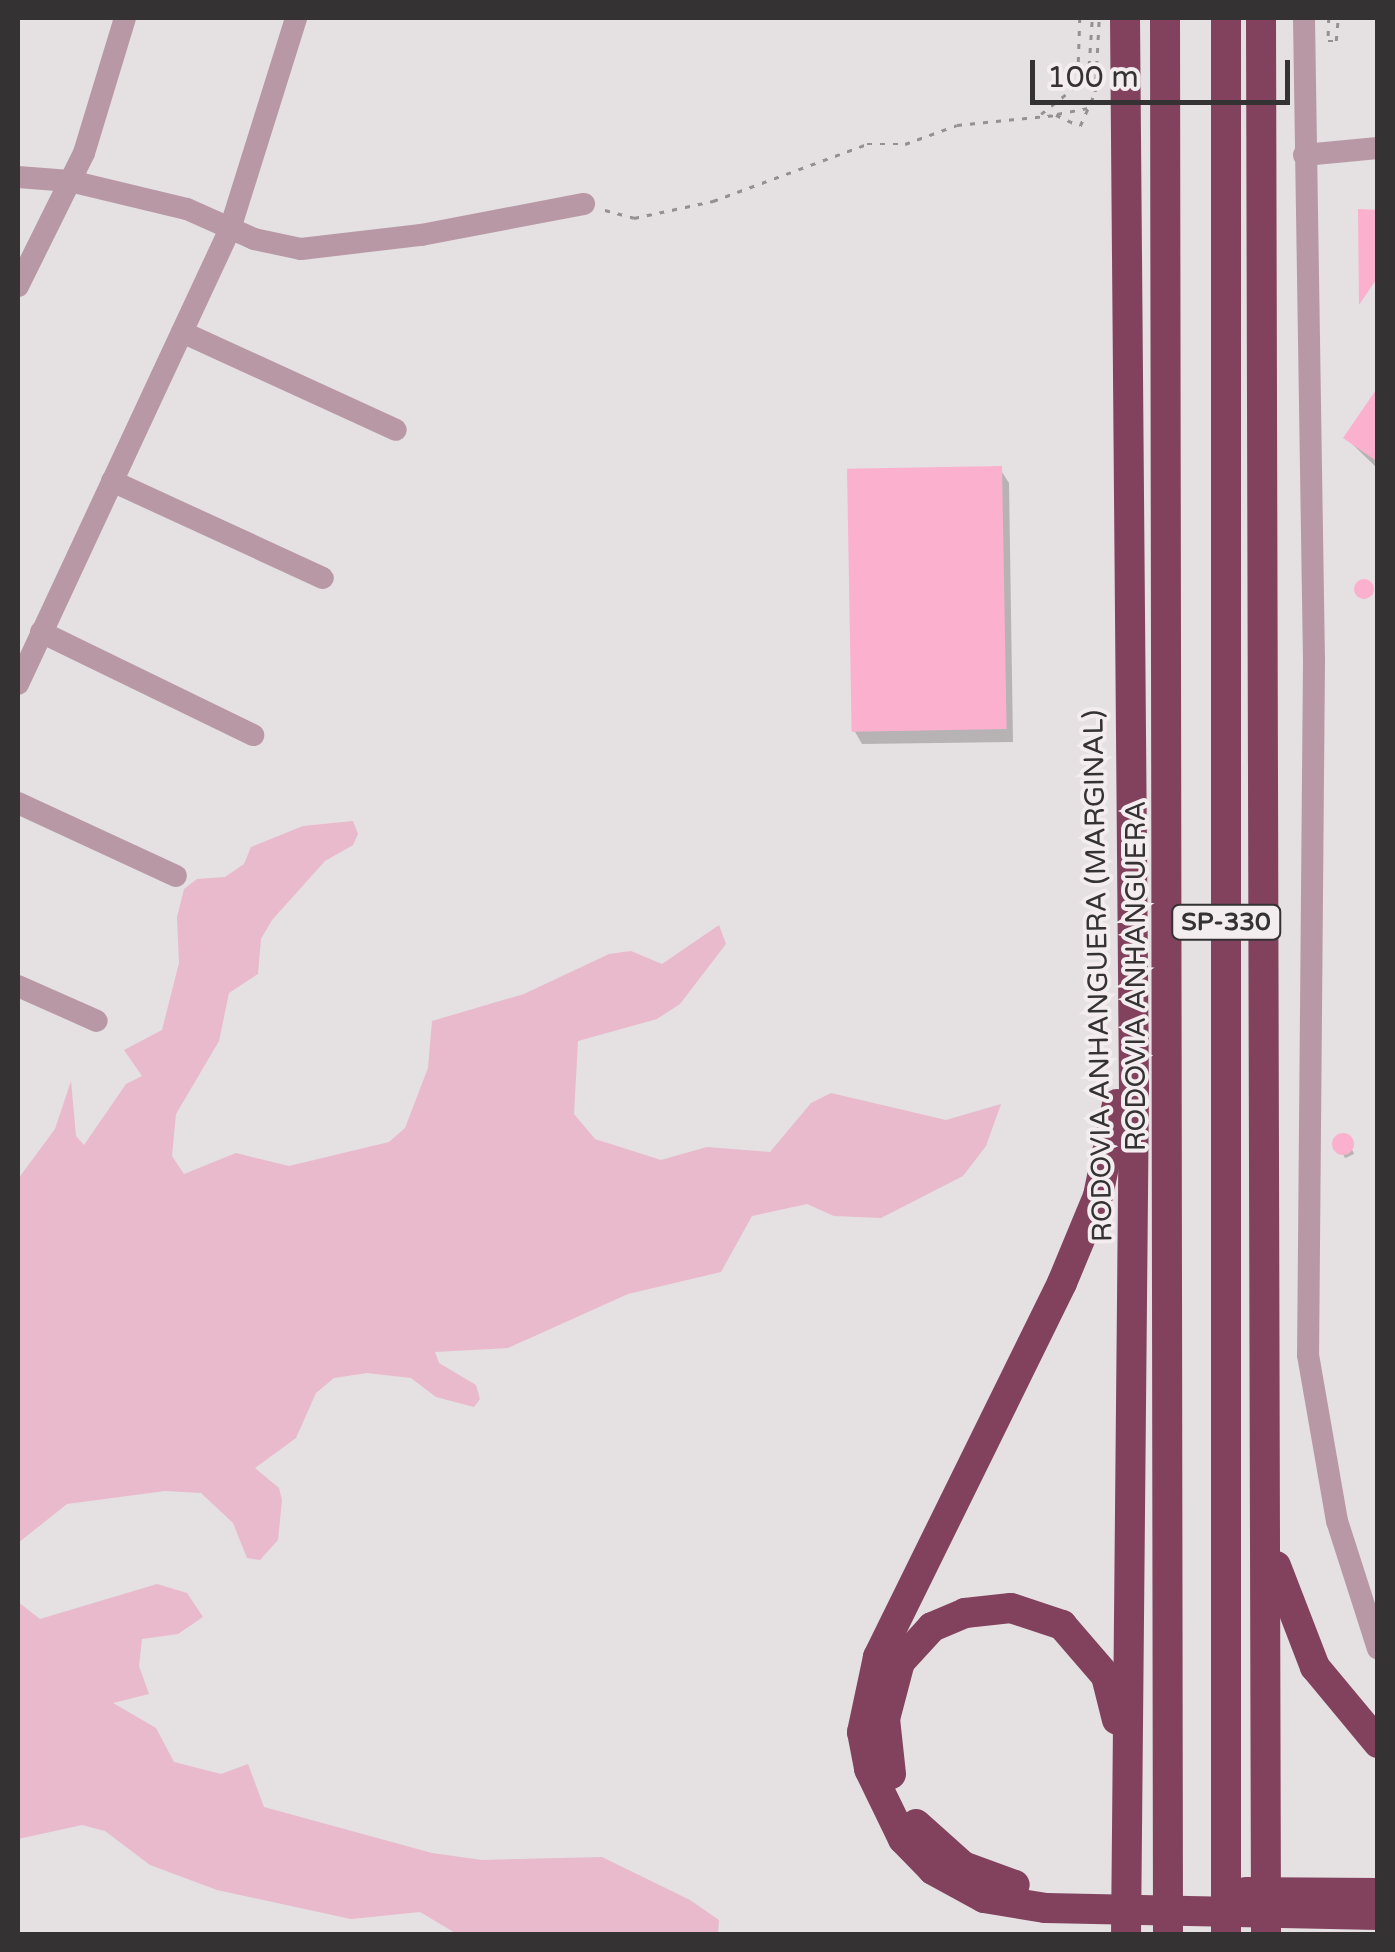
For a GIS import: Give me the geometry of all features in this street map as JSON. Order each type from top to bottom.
[{"type":"highway","name":"RODOVIA ANHANGUERA (MARGINAL)","points":[[1125,18],[1130,877],[1126,1934]]},
{"type":"highway","name":"RODOVIA ANHANGUERA","points":[[1165,18],[1168,1934]]},
{"type":"highway","name":"SP-330","points":[[1226,18],[1226,1934]]},
{"type":"highway","points":[[1261,18],[1266,1934]]},
{"type":"highway","points":[[1130,877],[1122,1058],[1114,1140],[1098,1196],[1062,1283],[878,1657],[862,1732],[868,1769],[891,1822],[910,1847],[946,1880],[984,1898],[1046,1908],[1378,1915]]},
{"type":"highway","points":[[1265,1364],[1278,1576],[1315,1667],[1378,1743]]},
{"type":"highway","points":[[1128,1781],[1106,1676],[1082,1640],[1050,1618],[997,1607],[964,1612],[921,1635],[900,1662],[884,1740],[896,1792],[928,1837],[977,1873],[1046,1889],[1378,1893]]},
{"type":"street","points":[[18,286],[70,181],[125,18]]},
{"type":"street","points":[[18,684],[230,229],[296,18]]},
{"type":"street","points":[[1304,18],[1314,660],[1308,1356],[1337,1521],[1378,1649]]},
{"type":"street","points":[[1304,155],[1378,148]]},
{"type":"street","points":[[18,177],[70,181],[187,209],[278,245],[323,248],[584,204]]},
{"type":"street","points":[[182,332],[396,430]]},
{"type":"street","points":[[112,481],[324,578]]},
{"type":"street","points":[[42,632],[252,735]]},
{"type":"street","points":[[18,804],[176,876]]},
{"type":"street","points":[[18,986],[98,1021]]},
{"type":"path","points":[[1080,18],[1078,78],[1088,79],[1092,18]]},
{"type":"path","points":[[1056,115],[1080,126],[1088,108],[1095,84],[1098,18]]},
{"type":"path","points":[[1329,18],[1328,41],[1336,41],[1338,18]]},
{"type":"path","points":[[1040,115],[1079,84],[1095,84]]},
{"type":"path","points":[[584,204],[634,218],[713,201],[867,144],[905,144],[957,125],[1088,108]]},
{"type":"shaded area","points":[[353,821],[358,834],[353,845],[325,861],[272,920],[261,939],[258,974],[229,993],[219,1041],[176,1114],[172,1156],[184,1174],[236,1153],[289,1166],[389,1142],[405,1128],[428,1068],[432,1021],[524,994],[609,954],[631,951],[662,964],[719,925],[726,944],[680,1004],[657,1019],[578,1041],[574,1114],[595,1139],[661,1160],[707,1147],[770,1152],[811,1103],[831,1093],[946,1120],[1001,1104],[986,1146],[963,1176],[881,1218],[834,1216],[807,1204],[752,1216],[721,1272],[628,1294],[508,1348],[435,1352],[439,1363],[476,1385],[480,1399],[474,1407],[436,1397],[411,1378],[367,1373],[334,1378],[316,1393],[296,1438],[255,1468],[279,1488],[282,1500],[278,1540],[260,1560],[247,1558],[233,1523],[201,1493],[165,1491],[67,1504],[18,1543],[18,1179],[55,1129],[71,1081],[76,1136],[84,1145],[126,1084],[142,1076],[124,1050],[162,1030],[179,963],[177,917],[184,889],[197,879],[225,877],[244,864],[251,847],[303,826]]},
{"type":"shaded area","points":[[157,1584],[187,1593],[203,1617],[178,1634],[142,1639],[139,1666],[149,1694],[113,1703],[156,1728],[174,1762],[221,1774],[248,1764],[264,1807],[432,1853],[482,1860],[602,1857],[690,1900],[719,1920],[718,1934],[457,1934],[420,1912],[351,1919],[217,1890],[150,1865],[105,1831],[82,1825],[18,1839],[18,1602],[40,1619]]},
{"type":"building","points":[[1358,209],[1378,210],[1378,277],[1359,305]]},
{"type":"building","points":[[1378,387],[1378,462],[1343,438]]},
{"type":"building","points":[[1002,466],[1007,729],[852,732],[847,469]]},
{"type":"building","points":[[1360,579],[1368,579],[1374,589],[1368,599],[1360,599],[1354,593],[1354,585]]},
{"type":"building","points":[[1343,1133],[1351,1136],[1351,1152],[1343,1155],[1335,1152],[1332,1144],[1335,1136]]}]
